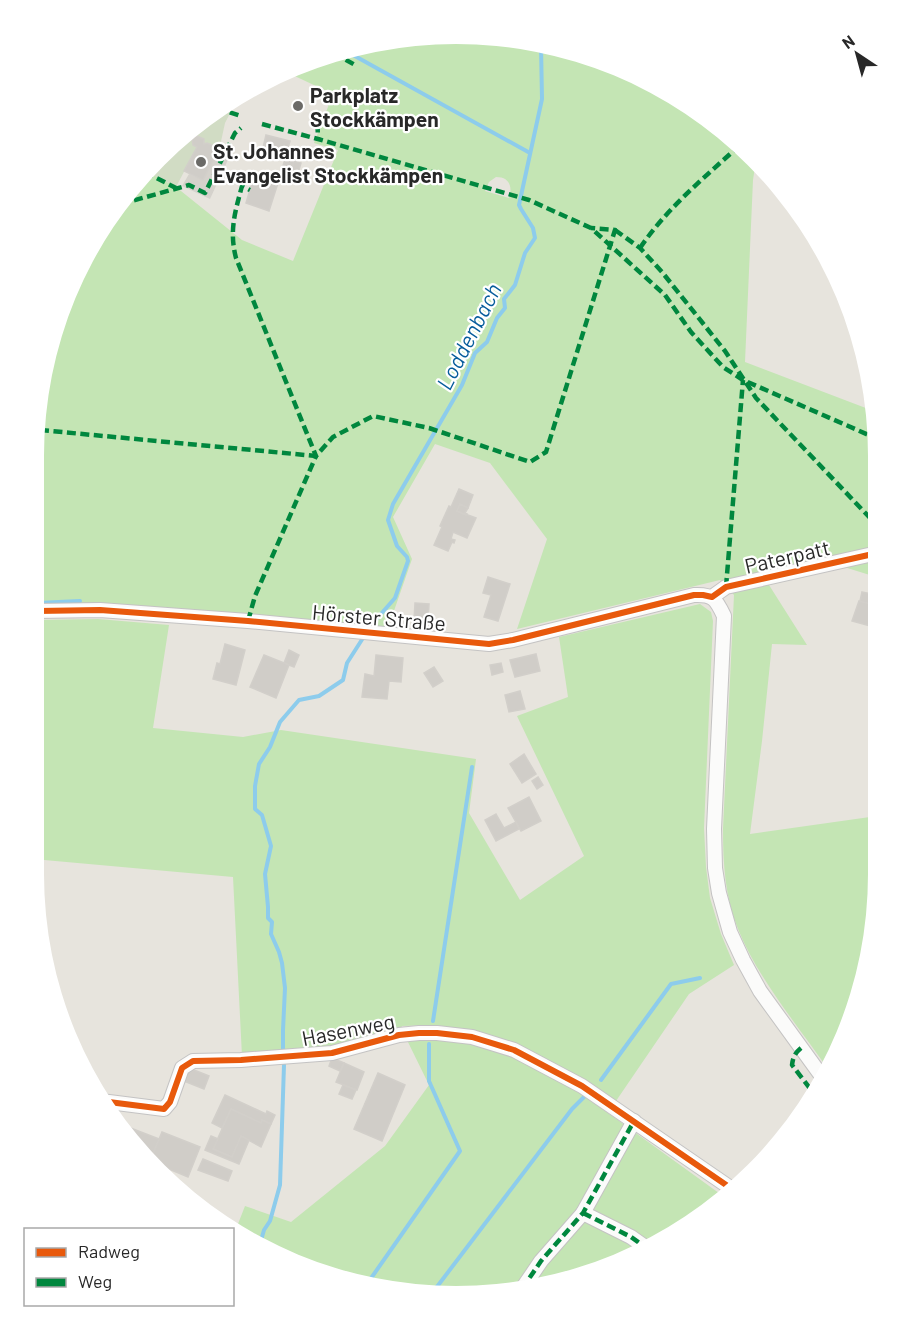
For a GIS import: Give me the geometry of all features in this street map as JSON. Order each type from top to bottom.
[{"type":"street","name":"Paterpatt","points":[[712,597],[726,586],[868,555]]},
{"type":"street","name":"Hörster Straße","points":[[44,611],[100,610],[248,621],[489,644],[694,595],[712,597]]},
{"type":"street","points":[[712,597],[718,603],[724,616],[714,829],[715,868],[719,893],[730,932],[760,991],[817,1070]]},
{"type":"street","name":"Hasenweg","points":[[113,1103],[164,1109],[170,1102],[182,1068],[193,1061],[332,1053],[399,1035],[419,1033],[472,1037],[514,1050],[582,1086],[726,1185]]},
{"type":"street","points":[[528,1280],[541,1261],[583,1213],[633,1121]]},
{"type":"street","points":[[583,1213],[640,1243]]},
{"type":"green space","points":[[429,44],[482,44],[536,51],[588,65],[662,99],[706,129],[754,172],[745,362],[865,408],[867,429],[868,574],[844,567],[769,585],[807,645],[772,644],[750,834],[868,817],[867,901],[860,955],[846,1007],[823,1061],[756,965],[738,929],[730,905],[724,868],[723,829],[734,595],[720,580],[517,629],[547,539],[490,463],[435,444],[393,517],[412,559],[388,628],[93,603],[44,605],[44,429],[51,375],[65,323],[99,249],[129,205],[154,175],[176,187],[242,240],[293,261],[338,150],[314,143],[333,94],[295,76],[323,65],[375,51]],"holes":[[[496,177],[509,183],[509,198],[485,191],[489,182]]]},
{"type":"green space","points":[[232,110],[225,123],[220,146],[215,156],[212,154],[212,145],[204,144],[204,139],[192,140],[193,145],[197,147],[176,187],[154,175],[184,146]]},
{"type":"green space","points":[[700,604],[711,612],[713,621],[704,828],[706,867],[710,898],[734,965],[689,994],[616,1101],[588,1082],[481,1033],[435,1025],[402,1026],[400,1030],[332,1049],[242,1056],[233,877],[44,860],[44,620],[98,619],[169,625],[153,728],[243,737],[281,730],[476,759],[469,813],[520,900],[584,856],[517,716],[568,697],[559,637]]},
{"type":"green space","points":[[438,1037],[473,1043],[514,1055],[579,1092],[717,1192],[662,1231],[613,1255],[588,1265],[536,1279],[482,1286],[429,1286],[375,1279],[323,1265],[298,1255],[238,1224],[245,1206],[291,1222],[385,1146],[429,1085],[406,1038]]},
{"type":"shaded area","points":[[220,146],[232,151],[210,199],[182,186],[189,174],[203,180]]},
{"type":"building","points":[[266,135],[290,141],[285,158],[262,152]]},
{"type":"building","name":"St. Johannes Evangelist Stockkämpen","points":[[197,136],[204,139],[204,144],[212,145],[214,150],[212,154],[215,156],[203,180],[184,171],[197,147],[193,145],[192,139]]},
{"type":"building","points":[[287,152],[296,155],[289,179],[280,176]]},
{"type":"building","points":[[294,161],[301,163],[296,180],[289,178]]},
{"type":"building","points":[[254,176],[278,183],[269,211],[246,203]]},
{"type":"building","points":[[459,489],[473,495],[468,508],[460,504],[457,511],[476,518],[467,538],[453,532],[451,539],[455,540],[448,551],[434,545],[442,527],[440,526]]},
{"type":"building","points":[[460,504],[468,508],[466,515],[457,511]]},
{"type":"building","points":[[488,577],[510,584],[498,621],[484,617],[491,595],[483,593]]},
{"type":"building","points":[[862,592],[868,593],[868,604],[860,601]]},
{"type":"building","points":[[859,601],[868,603],[868,625],[852,621]]},
{"type":"building","points":[[415,603],[429,604],[428,622],[414,621]]},
{"type":"building","points":[[225,644],[245,650],[236,685],[213,679]]},
{"type":"building","points":[[289,650],[299,655],[294,667],[284,663]]},
{"type":"building","points":[[536,654],[540,671],[515,677],[510,660]]},
{"type":"building","points":[[264,655],[289,665],[276,698],[250,687]]},
{"type":"building","points":[[376,655],[403,658],[401,682],[389,681],[387,699],[362,697],[365,674],[374,676]]},
{"type":"building","points":[[501,663],[503,672],[492,675],[490,665]]},
{"type":"building","points":[[434,667],[443,681],[433,687],[424,673]]},
{"type":"building","points":[[520,691],[525,709],[509,712],[505,695]]},
{"type":"building","points":[[524,754],[536,774],[522,783],[510,764]]},
{"type":"building","points":[[538,777],[543,785],[537,789],[532,781]]},
{"type":"building","points":[[529,797],[541,821],[521,831],[508,808]]},
{"type":"building","points":[[496,814],[504,828],[516,822],[519,829],[496,841],[485,820]]},
{"type":"building","points":[[332,1058],[344,1063],[340,1071],[329,1066]]},
{"type":"building","points":[[344,1063],[364,1072],[357,1090],[336,1082]]},
{"type":"building","points":[[189,1068],[209,1076],[204,1089],[184,1081]]},
{"type":"building","points":[[378,1073],[405,1085],[382,1141],[354,1129]]},
{"type":"building","points":[[343,1085],[356,1090],[352,1099],[339,1094]]},
{"type":"building","points":[[225,1095],[266,1114],[267,1111],[275,1115],[271,1124],[262,1120],[261,1123],[231,1109],[222,1128],[212,1123]]},
{"type":"building","points":[[231,1109],[261,1123],[262,1120],[271,1124],[261,1147],[241,1136],[232,1157],[213,1149]]},
{"type":"building","points":[[132,1129],[159,1139],[153,1154]]},
{"type":"building","points":[[162,1132],[200,1147],[188,1177],[166,1168],[153,1154]]},
{"type":"building","points":[[211,1136],[218,1139],[213,1149],[232,1157],[241,1136],[249,1140],[239,1164],[205,1150]]},
{"type":"building","points":[[203,1159],[232,1171],[228,1181],[198,1170]]},
{"type":"waterway","name":"Loddenbach","points":[[373,623],[395,598],[408,561],[397,546],[388,520],[393,504],[462,385],[475,353],[487,342],[497,318],[505,308],[504,299],[515,285],[525,253],[535,238],[533,228],[519,205],[542,99],[541,52]]},
{"type":"waterway","points":[[355,56],[530,153]]},
{"type":"waterway","points":[[44,603],[80,601]]},
{"type":"waterway","name":"Loddenbach","points":[[283,1054],[285,988],[282,963],[271,934],[272,922],[268,918],[265,874],[271,846],[262,815],[255,809],[255,786],[259,764],[270,747],[280,722],[299,700],[319,696],[343,680],[347,663],[363,638]]},
{"type":"waterway","points":[[433,1021],[472,767]]},
{"type":"waterway","points":[[601,1080],[671,984],[700,978]]},
{"type":"waterway","points":[[371,1278],[460,1151],[429,1081],[429,1044]]},
{"type":"waterway","name":"Loddenbach","points":[[262,1238],[270,1221],[280,1185],[284,1065]]},
{"type":"waterway","points":[[438,1286],[572,1109],[586,1095]]},
{"type":"marked path","points":[[345,59],[355,65]]},
{"type":"marked path","points":[[317,110],[318,139]]},
{"type":"marked path","points":[[229,112],[241,116]]},
{"type":"marked path","points":[[262,124],[529,200],[591,228],[665,295],[691,332],[723,367],[743,380],[867,434]]},
{"type":"marked path","points":[[132,201],[189,185],[205,193],[235,133],[241,128]]},
{"type":"marked path","points":[[640,248],[674,206],[733,151]]},
{"type":"marked path","points":[[153,176],[176,188]]},
{"type":"marked path","points":[[248,621],[255,596],[316,456],[236,258],[233,239],[235,213],[242,186],[250,190]]},
{"type":"marked path","points":[[44,430],[316,456],[333,437],[373,416],[429,428],[530,462],[546,452],[615,230],[591,228]]},
{"type":"marked path","points":[[615,230],[640,248],[662,272],[725,351],[756,398],[868,516]]},
{"type":"marked path","points":[[726,587],[743,380]]},
{"type":"marked path","points":[[801,1048],[795,1055],[792,1065],[808,1086]]},
{"type":"marked path","points":[[528,1280],[541,1261],[583,1213],[634,1121]]},
{"type":"marked path","points":[[583,1213],[640,1243]]},
{"type":"cycle path","points":[[44,611],[100,610],[248,621],[489,644],[694,595],[712,597],[726,587],[868,555]]},
{"type":"cycle path","points":[[113,1102],[164,1109],[170,1102],[182,1068],[193,1061],[332,1053],[399,1035],[419,1033],[472,1037],[514,1050],[582,1086],[726,1185]]},
{"type":"place","name":"Parkplatz Stockkämpen","points":[[298,106]]},
{"type":"place","name":"St. Johannes Evangelist Stockkämpen","points":[[201,162]]}]
